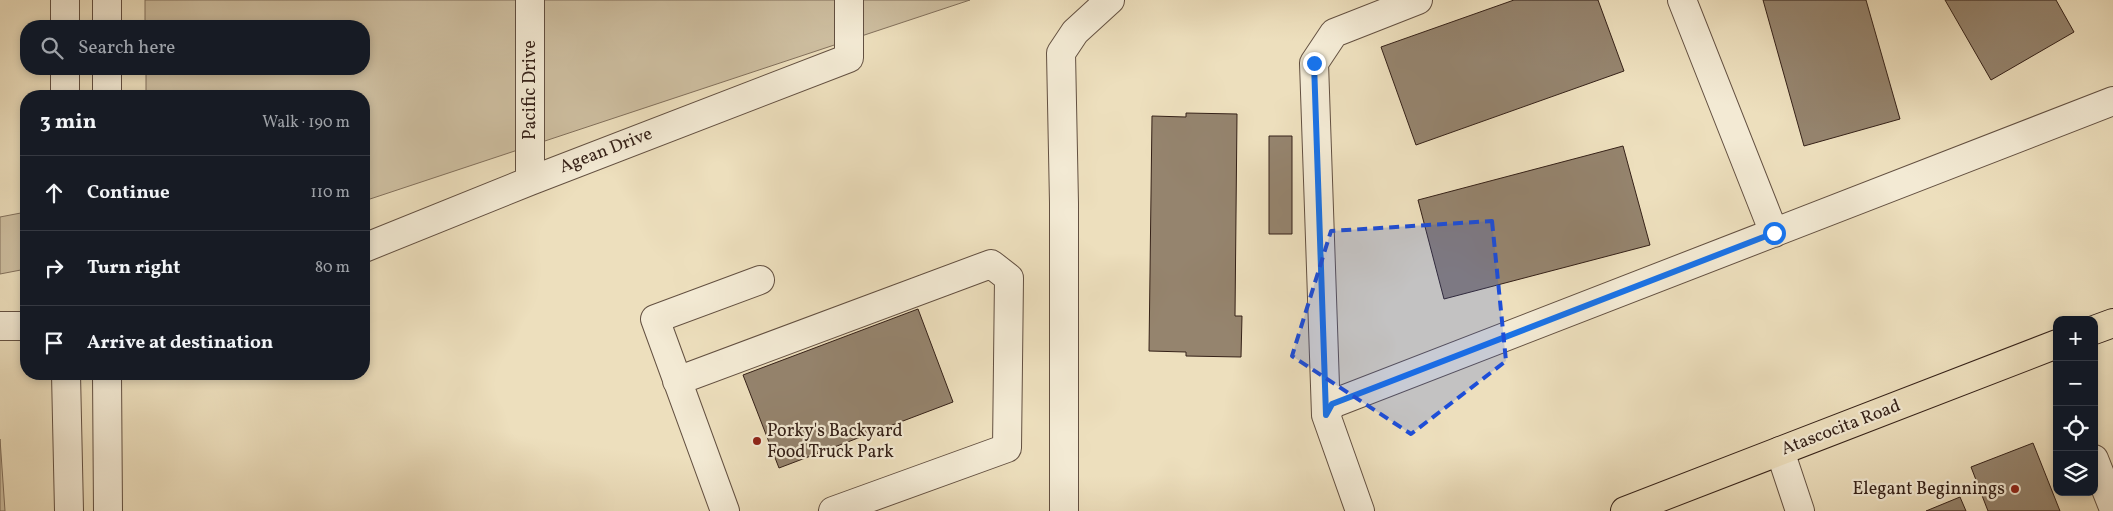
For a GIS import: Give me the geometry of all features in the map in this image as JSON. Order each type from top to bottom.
[{"type":"main road","points":[[2098,329],[2113,323]]},
{"type":"main road","name":"Atascocita Road","points":[[1624,511],[1661,504],[1780,451],[2053,352]]},
{"type":"street","points":[[65,0],[65,20]]},
{"type":"street","points":[[107,0],[107,20]]},
{"type":"street","name":"Pacific Drive","points":[[530,0],[530,181]]},
{"type":"street","name":"Agean Drive","points":[[370,246],[530,181],[850,58],[849,0]]},
{"type":"street","points":[[1064,511],[1064,203],[1060,53],[1076,32],[1110,0]]},
{"type":"street","points":[[1360,511],[1326,415],[1314,63],[1334,33],[1418,0]]},
{"type":"street","points":[[1682,0],[1774,233]]},
{"type":"street","points":[[65,75],[65,90]]},
{"type":"street","points":[[107,75],[107,90]]},
{"type":"street","points":[[1326,415],[1332,404],[2113,101]]},
{"type":"street","points":[[677,381],[991,264],[1009,278],[1006,448],[833,511]]},
{"type":"street","points":[[725,511],[655,319],[760,280]]},
{"type":"street","points":[[0,326],[20,326]]},
{"type":"street","points":[[66,380],[69,511]]},
{"type":"street","points":[[107,380],[108,511]]},
{"type":"street","points":[[1780,451],[1800,511]]},
{"type":"street","points":[[2098,469],[2113,507]]},
{"type":"highlighted area","points":[[1492,221],[1506,361],[1411,434],[1292,356],[1331,231]]},
{"type":"shaded area","points":[[145,0],[970,0],[370,199],[370,90],[146,90],[146,75],[370,75],[370,20],[145,20]]},
{"type":"shaded area","points":[[20,213],[20,270],[0,274],[0,217]]},
{"type":"shaded area","points":[[0,439],[5,511],[0,511]]},
{"type":"building","points":[[1514,0],[1598,0],[1624,71],[1416,145],[1381,47]]},
{"type":"building","points":[[1763,0],[1866,0],[1900,119],[1804,146]]},
{"type":"building","points":[[1945,0],[2056,0],[2074,32],[1991,80]]},
{"type":"building","points":[[1186,113],[1237,114],[1235,316],[1242,316],[1241,357],[1186,356],[1186,352],[1149,351],[1152,116],[1186,117]]},
{"type":"building","points":[[1269,136],[1292,136],[1292,234],[1269,234]]},
{"type":"building","points":[[1623,146],[1650,245],[1444,299],[1418,200]]},
{"type":"building","points":[[918,309],[953,402],[779,468],[743,375]]},
{"type":"building","name":"Elegant Beginnings","points":[[2033,443],[2060,511],[1988,511],[1971,467]]},
{"type":"building","points":[[1960,497],[1966,511],[1926,511]]},
{"type":"place","name":"Porky's Backyard Food Truck Park","points":[[757,441]]},
{"type":"place","name":"Elegant Beginnings","points":[[2015,489]]},
{"type":"route","points":[[1314,63],[1326,415],[1332,404],[1774,233]]}]
